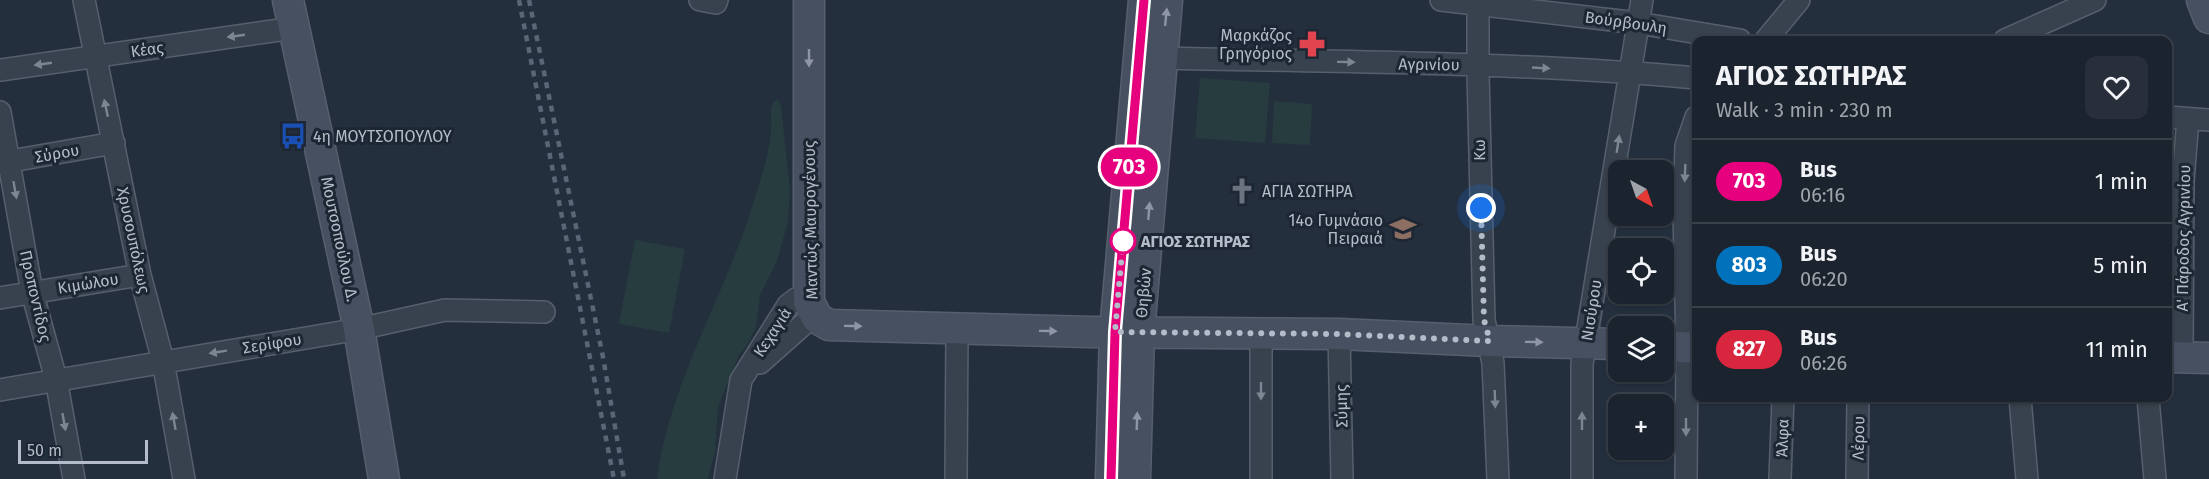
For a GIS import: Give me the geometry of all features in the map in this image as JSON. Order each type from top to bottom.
[{"type":"street","name":"Χρυσουπόλεως","points":[[84,0],[140,275],[163,361],[184,479]]},
{"type":"street","name":"Μαντώς Μαυρογένους","points":[[809,0],[812,304],[829,325],[1127,332],[1261,332],[1608,344]]},
{"type":"street","name":"Θηβών","points":[[1135,479],[1127,332],[1144,0]]},
{"type":"street","name":"Θηβών","points":[[1112,479],[1127,332],[1162,58],[1167,0]]},
{"type":"street","name":"Βούρβουλη","points":[[1441,0],[1478,2],[1638,23],[1716,36]]},
{"type":"street","name":"Νισύρου","points":[[1582,479],[1582,364],[1641,0]]},
{"type":"street","points":[[1769,36],[1799,0]]},
{"type":"street","points":[[2014,36],[2095,0]]},
{"type":"street","name":"Κω","points":[[1478,2],[1484,320],[1494,363],[1498,479]]},
{"type":"street","name":"Κέας","points":[[0,70],[95,56],[291,14]]},
{"type":"street","name":"Μουτσοπούλου Δ.","points":[[291,14],[359,329],[384,479]]},
{"type":"street","name":"Αγρινίου","points":[[1162,58],[1478,65],[1630,72],[1692,78]]},
{"type":"street","name":"Προποντίδος","points":[[0,112],[5,162],[32,292],[56,379],[74,479]]},
{"type":"street","points":[[2177,118],[2209,120]]},
{"type":"street","name":"Α' Πάροδος Αγρινίου","points":[[2177,118],[2183,181],[2186,358]]},
{"type":"street","points":[[1686,479],[1682,347],[1684,212],[1686,146],[1692,129]]},
{"type":"street","name":"Σύρου","points":[[5,162],[114,143]]},
{"type":"street","name":"Κιμώλου","points":[[0,298],[140,275]]},
{"type":"street","name":"Κεχαγιά","points":[[725,479],[741,380],[788,305],[812,304]]},
{"type":"street","name":"Σερίφου","points":[[0,390],[359,329],[445,310],[544,312]]},
{"type":"street","points":[[956,479],[957,329]]},
{"type":"street","points":[[1261,332],[1261,479]]},
{"type":"street","name":"Σύμης","points":[[1339,334],[1342,479]]},
{"type":"street","name":"Άλφα","points":[[1780,479],[1783,402]]},
{"type":"street","name":"Λέρου","points":[[1857,479],[1858,402]]},
{"type":"street","points":[[2020,402],[2027,479]]},
{"type":"street","points":[[2148,402],[2155,479]]},
{"type":"green space","points":[[1200,78],[1270,83],[1265,143],[1195,138]]},
{"type":"green space","points":[[778,100],[781,106],[790,190],[788,222],[777,261],[760,295],[756,327],[749,342],[739,355],[718,407],[715,451],[708,479],[657,479],[673,409],[752,207],[768,151],[772,108],[774,101]]},
{"type":"green space","points":[[1274,101],[1312,104],[1310,145],[1272,143]]},
{"type":"green space","points":[[635,240],[685,249],[669,333],[619,324]]},
{"type":"railway","points":[[519,0],[614,479]]},
{"type":"railway","points":[[529,0],[603,357],[624,479]]},
{"type":"bus line","name":"703","points":[[1111,479],[1115,332],[1144,0]]},
{"type":"place","name":"Μαρκάζος Γρηγόριος","points":[[1312,44]]},
{"type":"place","name":"4η ΜΟΥΤΣΟΠΟΥΛΟΥ","points":[[293,136]]},
{"type":"place","name":"ΑΓΙΑ ΣΩΤΗΡΑ","points":[[1242,191]]},
{"type":"place","name":"14ο Γυμνάσιο Πειραιά","points":[[1403,229]]},
{"type":"place","name":"ΑΓΙΟΣ ΣΩΤΗΡΑΣ","points":[[1123,241]]},
{"type":"route","points":[[1123,241],[1115,332],[1261,332],[1490,341],[1484,320],[1481,208]]}]
